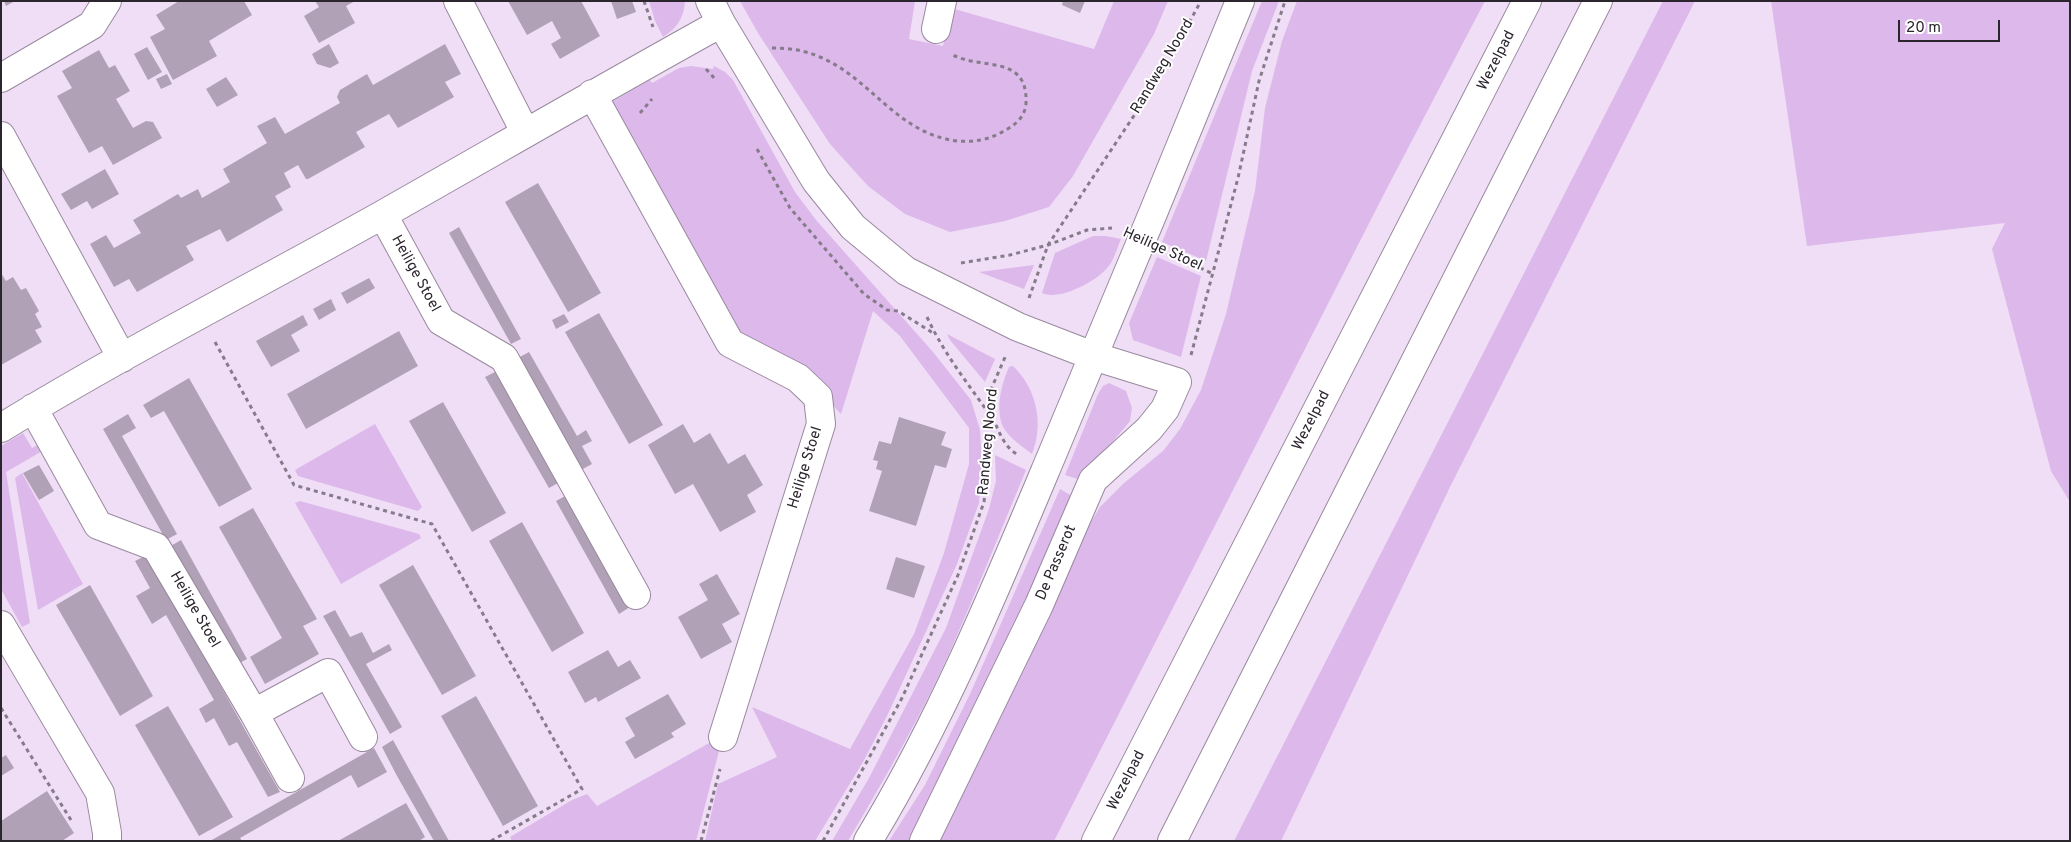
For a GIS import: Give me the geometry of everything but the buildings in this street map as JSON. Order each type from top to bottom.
[{"type":"main road","points":[[1,78],[92,25],[107,1]]},
{"type":"main road","points":[[458,1],[525,132]]},
{"type":"main road","points":[[936,29],[942,1]]},
{"type":"main road","points":[[868,841],[900,789],[969,650],[1142,240],[1240,1]]},
{"type":"main road","name":"Wezelpad","points":[[1096,841],[1527,1]]},
{"type":"main road","points":[[1172,841],[1598,1]]},
{"type":"main road","points":[[1,428],[33,408],[383,214],[592,94],[716,12],[816,181],[853,227],[906,271],[1018,327],[1093,356],[1177,382]]},
{"type":"main road","name":"Heilige Stoel","points":[[592,94],[730,343],[798,378],[818,397],[821,424],[723,736]]},
{"type":"main road","points":[[1,136],[122,358]]},
{"type":"main road","name":"Heilige Stoel","points":[[383,214],[441,322],[504,358],[636,595]]},
{"type":"main road","name":"De Passerot","points":[[924,841],[1039,605],[1093,480],[1149,429],[1164,409],[1177,382]]},
{"type":"main road","name":"Heilige Stoel","points":[[33,408],[98,525],[156,547],[290,778]]},
{"type":"main road","points":[[1,625],[100,793],[107,841]]},
{"type":"main road","points":[[254,713],[328,673],[363,736]]},
{"type":"path","name":"Randweg Noord","points":[[823,841],[902,698],[958,574],[984,502],[993,420],[992,387],[1018,327],[1048,245],[1153,87],[1201,1]]},
{"type":"path","points":[[1177,382],[1193,352],[1238,178],[1258,81],[1285,1]]},
{"type":"path","points":[[699,70],[706,69],[711,65],[742,58],[756,51],[773,48],[794,48],[821,57],[851,76],[916,128],[934,137],[969,142],[989,138],[1015,124],[1023,116],[1026,105],[1024,86],[1020,77],[1014,71],[1000,65],[954,56],[933,37],[936,29]]},
{"type":"path","points":[[613,131],[631,121],[655,96]]},
{"type":"path","name":"Heilige Stoel","points":[[959,263],[1010,255],[1048,245],[1087,230],[1114,228],[1213,274]]},
{"type":"path","points":[[926,314],[944,348],[993,420]]},
{"type":"path","points":[[200,315],[294,485],[432,524],[582,789],[491,841]]},
{"type":"path","points":[[1,708],[74,824]]},
{"type":"path","points":[[702,841],[714,787],[728,744],[723,736]]},
{"type":"shaded area","points":[[649,1],[685,1],[679,22],[663,37],[655,21]]},
{"type":"shaded area","points":[[740,1],[915,1],[909,39],[943,46],[951,8],[1094,49],[1114,1],[1168,1],[1154,34],[1073,176],[1049,207],[1005,221],[950,232],[905,214],[868,186],[830,144],[758,33]]},
{"type":"shaded area","points":[[1262,1],[1279,1],[1252,71],[1206,261],[1162,242]]},
{"type":"shaded area","points":[[1297,1],[1485,1],[1384,194],[1054,841],[935,841],[1066,564],[1100,507],[1123,484],[1163,451],[1180,429],[1201,390],[1226,314],[1255,191],[1265,108],[1282,41]]},
{"type":"shaded area","points":[[1663,1],[1695,1],[1450,487],[1281,841],[1234,841]]},
{"type":"shaded area","points":[[1771,1],[2070,1],[2070,502],[2051,471],[1992,249],[2005,223],[1807,246]]},
{"type":"shaded area","points":[[691,66],[713,69],[714,66],[725,72],[733,80],[795,192],[816,220],[933,352],[971,400],[980,430],[982,465],[979,503],[957,564],[887,716],[863,762],[815,841],[705,841],[718,784],[777,757],[752,707],[850,749],[914,634],[944,553],[969,464],[969,428],[900,336],[873,311],[841,414],[801,371],[739,335],[608,104],[650,80],[652,83],[679,68]]},
{"type":"shaded area","points":[[1093,236],[1121,239],[1108,267],[1095,279],[1077,289],[1058,294],[1049,295],[1042,293],[1055,253]]},
{"type":"shaded area","points":[[1157,257],[1201,276],[1181,357],[1133,340],[1129,323]]},
{"type":"shaded area","points":[[1034,265],[1024,289],[979,272]]},
{"type":"shaded area","points":[[947,334],[995,359],[985,382],[950,340]]},
{"type":"shaded area","points":[[1013,366],[1028,385],[1036,407],[1038,419],[1036,443],[1032,454],[1017,443],[1005,430],[1000,416],[999,407],[1003,382],[1009,367]]},
{"type":"shaded area","points":[[1109,383],[1126,391],[1132,408],[1130,421],[1081,480],[1065,475],[1098,394],[1103,386]]},
{"type":"shaded area","points":[[375,424],[422,507],[418,511],[298,476],[295,470]]},
{"type":"shaded area","points":[[23,433],[32,448],[41,443],[44,450],[6,472],[30,623],[22,627],[1,589],[1,446]]},
{"type":"shaded area","points":[[995,455],[1026,470],[968,610],[925,703],[848,841],[832,841],[869,778],[946,628],[989,509],[996,481]]},
{"type":"shaded area","points":[[22,473],[83,584],[38,610],[15,478]]},
{"type":"shaded area","points":[[1060,489],[1074,497],[1018,626],[913,841],[889,841],[925,785],[970,694]]},
{"type":"shaded area","points":[[300,501],[419,534],[421,538],[341,584],[295,503]]},
{"type":"shaded area","points":[[711,742],[720,747],[696,841],[512,841],[510,837],[572,800],[587,794],[597,806]]}]
